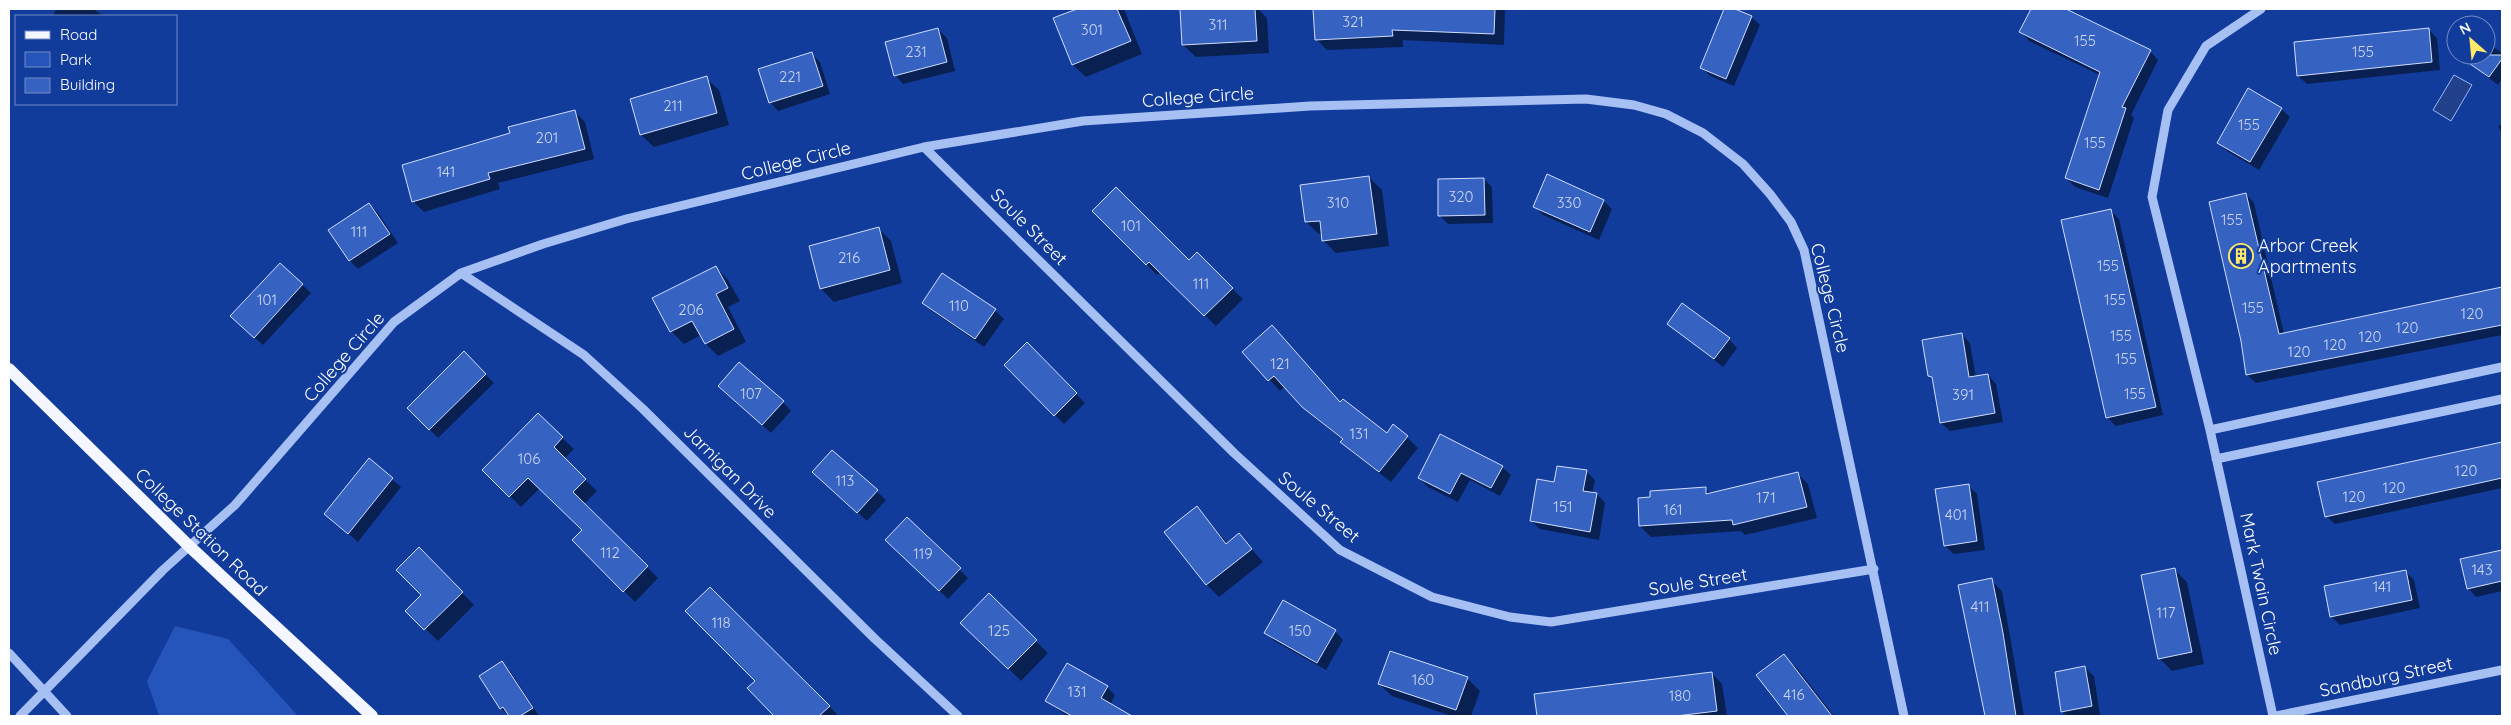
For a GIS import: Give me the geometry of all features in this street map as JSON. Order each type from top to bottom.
[{"type":"main road","name":"College Station Road","points":[[9,369],[189,546],[372,716]]},
{"type":"street","name":"Mark Twain Circle","points":[[2261,9],[2206,46],[2168,110],[2152,197],[2210,430],[2274,716]]},
{"type":"street","name":"College Circle","points":[[20,716],[189,546],[236,505],[394,322],[461,273],[543,244],[626,219],[924,147],[1083,121],[1310,106],[1586,99],[1634,104],[1666,114],[1703,133],[1743,164],[1791,222],[1804,250],[1874,568],[1904,716]]},
{"type":"street","name":"Soule Street","points":[[924,147],[1234,454],[1340,550],[1432,596],[1510,617],[1551,622],[1874,568]]},
{"type":"street","name":"Jarnigan Drive","points":[[461,273],[584,355],[643,409],[874,638],[958,716]]},
{"type":"street","points":[[2210,430],[2502,367]]},
{"type":"street","points":[[2216,459],[2502,399]]},
{"type":"street","points":[[9,653],[67,716]]},
{"type":"street","name":"Sandburg Street","points":[[2274,716],[2502,670]]},
{"type":"green space","points":[[175,626],[228,639],[298,716],[159,716],[147,681]]},
{"type":"shaded area","points":[[2454,75],[2472,85],[2451,121],[2433,110]]},
{"type":"building","points":[[1077,9],[1117,9],[1131,41],[1072,65],[1053,18]]},
{"type":"building","points":[[1180,9],[1255,9],[1257,41],[1182,45]]},
{"type":"building","points":[[1313,9],[1495,9],[1494,34],[1392,30],[1393,36],[1315,40]]},
{"type":"building","points":[[1724,9],[1735,9],[1752,16],[1726,79],[1700,68]]},
{"type":"building","points":[[2031,9],[2066,9],[2151,50],[2122,107],[2126,108],[2099,190],[2065,178],[2100,72],[2019,32]]},
{"type":"building","points":[[938,28],[947,62],[894,76],[885,42]]},
{"type":"building","points":[[2429,28],[2432,62],[2297,76],[2294,42]]},
{"type":"building","points":[[812,52],[823,86],[769,103],[758,69]]},
{"type":"building","points":[[2496,55],[2502,55],[2502,59],[2489,77],[2472,65],[2496,65]]},
{"type":"building","points":[[707,76],[717,113],[640,135],[630,99]]},
{"type":"building","points":[[2248,88],[2282,108],[2250,162],[2217,143]]},
{"type":"building","points":[[575,110],[585,149],[488,173],[490,179],[412,202],[402,165],[510,133],[508,127]]},
{"type":"building","points":[[1547,174],[1604,200],[1590,232],[1533,207]]},
{"type":"building","points":[[1369,176],[1377,234],[1322,241],[1320,221],[1305,222],[1300,185]]},
{"type":"building","points":[[1484,178],[1485,215],[1438,216],[1438,179]]},
{"type":"building","points":[[1116,187],[1189,260],[1197,252],[1233,288],[1204,316],[1149,262],[1146,265],[1092,211]]},
{"type":"building","points":[[2246,193],[2279,334],[2502,287],[2502,325],[2246,375],[2241,341],[2209,202]]},
{"type":"building","points":[[369,203],[390,234],[349,261],[328,230]]},
{"type":"building","points":[[2111,209],[2156,407],[2106,418],[2061,220]]},
{"type":"building","points":[[879,227],[890,270],[820,289],[809,246]]},
{"type":"building","points":[[280,263],[303,284],[254,338],[230,316]]},
{"type":"building","points":[[716,266],[728,288],[716,294],[734,329],[705,344],[692,321],[670,332],[652,298]]},
{"type":"building","points":[[942,273],[996,309],[975,339],[922,303]]},
{"type":"building","points":[[1682,303],[1730,338],[1714,359],[1667,324]]},
{"type":"building","points":[[1272,325],[1340,402],[1343,399],[1387,433],[1393,424],[1408,436],[1379,472],[1340,442],[1343,439],[1302,407],[1274,376],[1268,381],[1242,352]]},
{"type":"building","points":[[1962,333],[1969,377],[1988,374],[1995,413],[1940,423],[1932,377],[1928,376],[1922,340]]},
{"type":"building","points":[[1027,342],[1077,393],[1054,416],[1004,365]]},
{"type":"building","points":[[464,351],[486,374],[429,430],[407,408]]},
{"type":"building","points":[[739,362],[784,401],[762,425],[718,386]]},
{"type":"building","points":[[538,413],[563,437],[554,447],[586,479],[573,492],[648,566],[623,592],[572,540],[582,530],[528,478],[509,497],[482,470]]},
{"type":"building","points":[[1440,434],[1503,466],[1491,488],[1461,473],[1450,494],[1418,478]]},
{"type":"building","points":[[2502,442],[2502,478],[2325,517],[2317,482]]},
{"type":"building","points":[[832,450],[878,490],[857,513],[812,472]]},
{"type":"building","points":[[369,458],[393,478],[348,534],[324,514]]},
{"type":"building","points":[[1557,466],[1587,470],[1583,491],[1597,493],[1590,532],[1530,521],[1537,479],[1554,482]]},
{"type":"building","points":[[1798,472],[1807,507],[1733,525],[1732,520],[1639,526],[1638,498],[1650,497],[1650,491],[1706,487],[1706,494]]},
{"type":"building","points":[[1969,484],[1977,541],[1944,546],[1935,489]]},
{"type":"building","points":[[1197,506],[1226,544],[1239,533],[1252,549],[1206,585],[1164,532]]},
{"type":"building","points":[[907,517],[961,568],[939,591],[885,540]]},
{"type":"building","points":[[419,547],[463,592],[424,630],[405,611],[421,595],[396,570]]},
{"type":"building","points":[[2502,550],[2502,581],[2467,589],[2460,559]]},
{"type":"building","points":[[2175,568],[2192,652],[2158,659],[2141,575]]},
{"type":"building","points":[[2406,570],[2412,600],[2330,617],[2324,586]]},
{"type":"building","points":[[1992,578],[2016,716],[1985,716],[1958,585]]},
{"type":"building","points":[[710,587],[830,706],[819,716],[774,716],[747,688],[755,681],[685,611]]},
{"type":"building","points":[[989,593],[1037,640],[1008,669],[960,623]]},
{"type":"building","points":[[1283,600],[1336,630],[1317,663],[1264,633]]},
{"type":"building","points":[[1390,651],[1468,677],[1456,710],[1378,684]]},
{"type":"building","points":[[1784,654],[1832,716],[1788,716],[1756,675]]},
{"type":"building","points":[[502,661],[533,708],[520,716],[509,716],[503,707],[500,709],[479,676]]},
{"type":"building","points":[[1067,663],[1108,686],[1101,698],[1132,716],[1072,716],[1045,701]]},
{"type":"building","points":[[2085,666],[2092,706],[2061,712],[2055,672]]},
{"type":"building","points":[[1712,672],[1717,711],[1676,716],[1537,716],[1534,694]]},
{"type":"place","name":"Arbor Creek Apartments","points":[[2241,256]]}]
